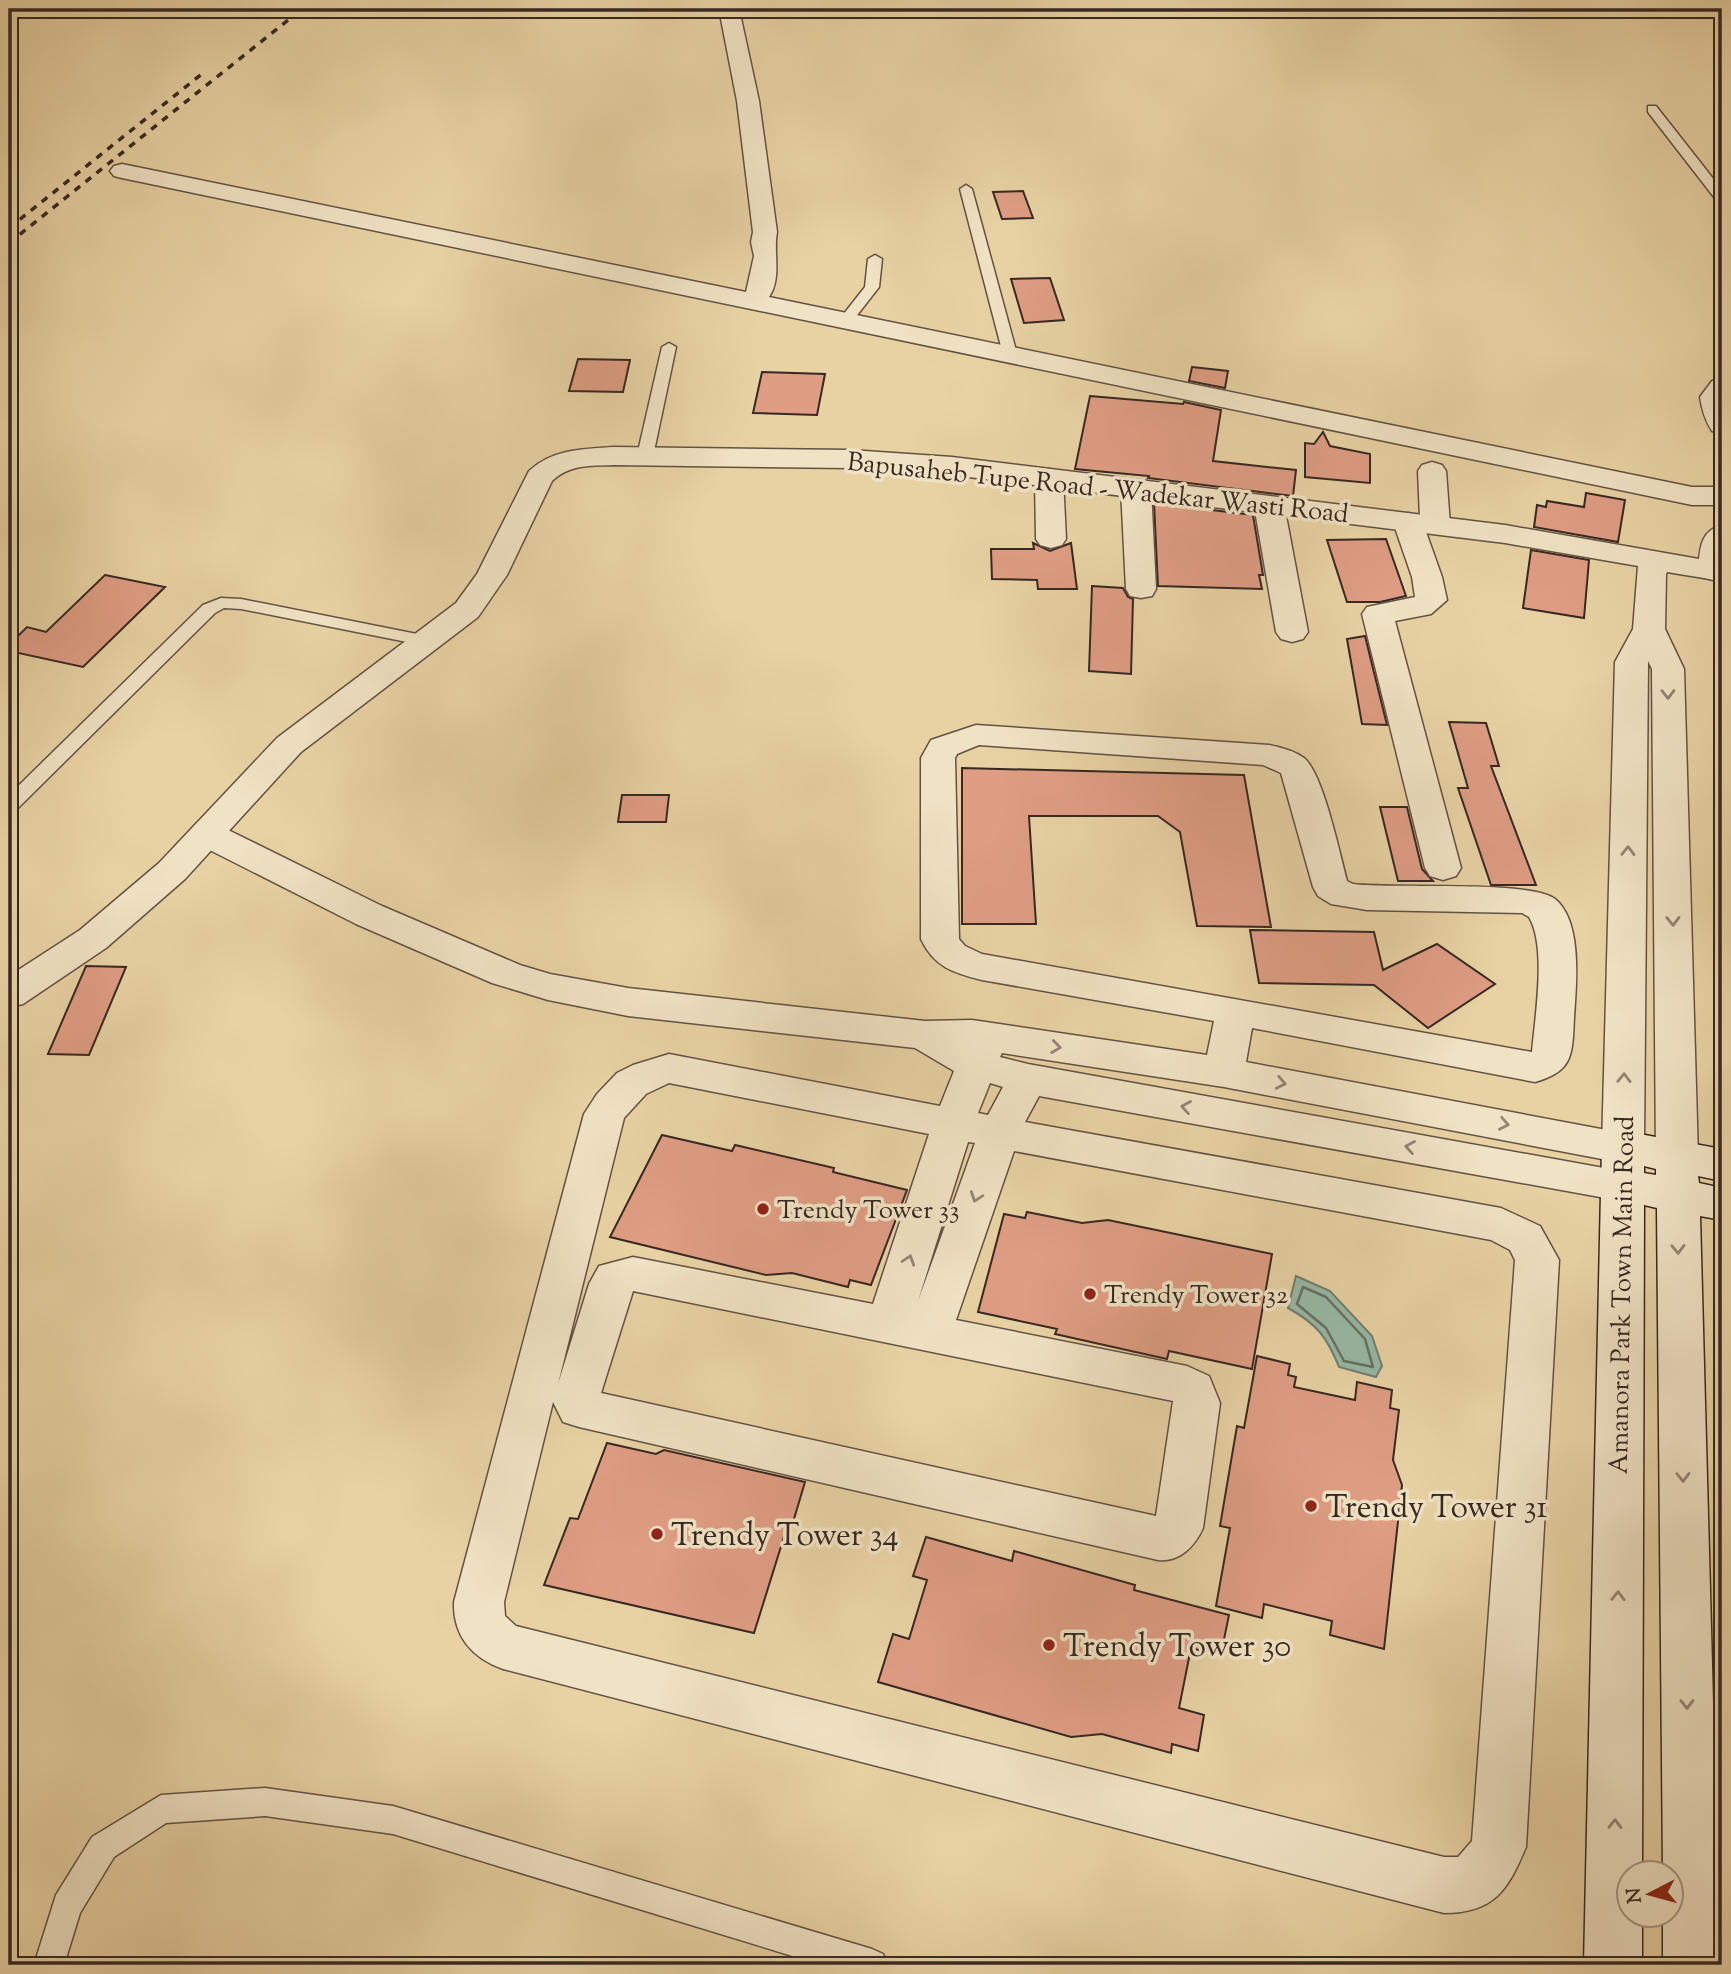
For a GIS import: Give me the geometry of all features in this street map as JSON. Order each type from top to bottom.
[{"type":"street","points":[[729,9],[748,101],[765,232],[763,243],[766,259],[760,292],[752,301]]},
{"type":"street","points":[[122,170],[1692,496],[1722,496]]},
{"type":"street","points":[[1722,387],[1714,397],[1716,412],[1722,425]]},
{"type":"street","name":"Bapusaheb Tupe Road - Wadekar Wasti Road","points":[[9,994],[93,939],[172,871],[289,745],[467,610],[492,575],[539,477],[552,465],[576,458],[849,458],[952,466],[1505,534],[1717,572]]},
{"type":"street","points":[[1432,471],[1422,524],[1431,600],[1420,607],[1378,614],[1443,868]]},
{"type":"street","points":[[1049,478],[1051,538]]},
{"type":"street","points":[[1136,489],[1141,589]]},
{"type":"street","points":[[1269,505],[1292,632]]},
{"type":"street","points":[[1717,572],[1717,540],[1722,534]]},
{"type":"street","name":"Amanora Park Town Main Road","points":[[1613,1965],[1631,662],[1649,629],[1651,574],[1655,562]]},
{"type":"street","name":"Amanora Park Town Main Road","points":[[1649,629],[1668,669],[1671,806],[1700,1180],[1692,1965]]},
{"type":"street","points":[[976,736],[1269,755],[1293,766],[1301,778],[1331,887],[1344,895],[1367,898],[1521,901],[1544,909],[1555,927],[1552,1054],[1547,1062],[1535,1068],[1235,1012],[982,967],[960,961],[944,952],[940,939],[938,758],[943,747],[976,736]]},
{"type":"street","points":[[1629,800],[1671,806]]},
{"type":"street","points":[[207,834],[369,915],[506,974],[548,987],[628,1002],[925,1035],[948,1053],[982,1052],[1224,1072],[1623,1166]]},
{"type":"street","points":[[1224,1072],[1235,1012]]},
{"type":"street","points":[[982,1052],[1028,1079],[1623,1166],[1700,1180]]},
{"type":"street","points":[[908,1329],[953,1124],[982,1052]]},
{"type":"street","points":[[669,1068],[999,1133],[1501,1225],[1525,1238],[1537,1260],[1499,1846],[1486,1870],[1468,1885],[1444,1885],[530,1653],[503,1646],[485,1633],[478,1620],[482,1588],[604,1114],[618,1095],[639,1077],[669,1068]]},
{"type":"street","points":[[908,1329],[999,1133],[1028,1079]]},
{"type":"street","points":[[633,1274],[908,1329],[1187,1385],[1193,1390],[1197,1403],[1179,1528],[1166,1539],[1158,1538],[584,1410],[577,1404],[611,1284],[623,1275],[633,1274]]},
{"type":"lane","points":[[1652,109],[1722,198]]},
{"type":"lane","points":[[966,189],[1010,354]]},
{"type":"lane","points":[[846,320],[872,287],[875,259]]},
{"type":"lane","points":[[645,456],[669,347]]},
{"type":"lane","points":[[9,806],[209,609],[221,603],[241,604],[427,641]]},
{"type":"lane","points":[[49,1965],[67,1906],[103,1847],[161,1809],[265,1802],[393,1820],[872,1965]]},
{"type":"water","points":[[1296,1276],[1330,1291],[1372,1336],[1382,1366],[1376,1377],[1339,1367],[1320,1332],[1288,1308]]},
{"type":"building","points":[[1023,191],[1033,218],[1002,219],[993,192]]},
{"type":"building","points":[[1050,278],[1064,320],[1024,323],[1011,279]]},
{"type":"building","points":[[578,359],[630,360],[623,392],[569,391]]},
{"type":"building","points":[[1192,367],[1228,371],[1225,388],[1189,381]]},
{"type":"building","points":[[762,372],[825,374],[817,415],[753,413]]},
{"type":"building","points":[[1090,396],[1184,402],[1221,410],[1213,461],[1296,470],[1293,496],[1148,478],[1149,476],[1075,469]]},
{"type":"building","points":[[1323,432],[1330,446],[1370,454],[1370,483],[1305,477],[1305,443],[1314,444]]},
{"type":"building","points":[[1586,493],[1625,500],[1618,542],[1534,527],[1537,505],[1546,507],[1547,501],[1584,507]]},
{"type":"building","points":[[1154,503],[1253,515],[1263,575],[1259,575],[1262,589],[1158,586]]},
{"type":"building","points":[[1386,539],[1406,596],[1380,602],[1347,602],[1327,540]]},
{"type":"building","points":[[1033,543],[1050,551],[1071,543],[1077,589],[1038,589],[1037,580],[992,579],[991,549],[1034,549]]},
{"type":"building","points":[[1531,550],[1589,560],[1584,618],[1523,608]]},
{"type":"building","points":[[105,575],[165,587],[83,667],[9,651],[9,645],[27,627],[46,632]]},
{"type":"building","points":[[1092,586],[1123,588],[1128,597],[1133,599],[1131,674],[1089,671]]},
{"type":"building","points":[[1365,636],[1387,725],[1362,724],[1347,639]]},
{"type":"building","points":[[1449,722],[1486,723],[1499,766],[1491,766],[1536,885],[1491,885],[1458,788],[1468,788]]},
{"type":"building","points":[[962,768],[1244,775],[1271,927],[1197,926],[1180,832],[1158,816],[1029,816],[1036,924],[962,924]]},
{"type":"building","points":[[622,795],[669,795],[666,822],[618,822]]},
{"type":"building","points":[[1380,807],[1407,807],[1422,869],[1433,881],[1398,881]]},
{"type":"building","points":[[1250,930],[1374,932],[1383,970],[1437,944],[1495,984],[1428,1028],[1374,985],[1259,983]]},
{"type":"building","points":[[86,966],[126,967],[89,1055],[48,1054]]},
{"type":"building","name":"Trendy Tower 33","points":[[662,1135],[732,1151],[735,1145],[834,1168],[833,1172],[907,1190],[871,1285],[850,1280],[848,1287],[792,1273],[766,1275],[610,1237]]},
{"type":"building","name":"Trendy Tower 32","points":[[1027,1212],[1082,1223],[1108,1220],[1272,1254],[1252,1369],[1169,1351],[1167,1359],[1055,1334],[1057,1329],[978,1312],[1004,1214],[1025,1218]]},
{"type":"building","name":"Trendy Tower 31","points":[[1257,1356],[1290,1364],[1288,1375],[1296,1377],[1294,1387],[1355,1400],[1357,1382],[1392,1390],[1390,1408],[1399,1410],[1393,1460],[1402,1485],[1384,1649],[1330,1635],[1332,1621],[1264,1604],[1262,1618],[1216,1606],[1230,1528],[1220,1526],[1237,1426],[1244,1428]]},
{"type":"building","name":"Trendy Tower 34","points":[[607,1443],[656,1454],[664,1450],[805,1482],[788,1539],[784,1537],[754,1633],[544,1585],[570,1518],[578,1519]]},
{"type":"building","name":"Trendy Tower 30","points":[[926,1537],[1012,1561],[1014,1551],[1135,1585],[1134,1590],[1229,1615],[1222,1649],[1208,1644],[1206,1652],[1191,1648],[1179,1708],[1204,1715],[1198,1751],[1172,1744],[1171,1753],[1102,1734],[1071,1737],[878,1682],[893,1634],[909,1639],[927,1580],[913,1576]]},
{"type":"railway","points":[[9,243],[302,9]]},
{"type":"railway","points":[[9,228],[203,73]]},
{"type":"place","name":"Trendy Tower 33","points":[[763,1209]]},
{"type":"place","name":"Trendy Tower 32","points":[[1090,1294]]},
{"type":"place","name":"Trendy Tower 31","points":[[1311,1506]]},
{"type":"place","name":"Trendy Tower 34","points":[[657,1534]]},
{"type":"place","name":"Trendy Tower 30","points":[[1049,1645]]}]
